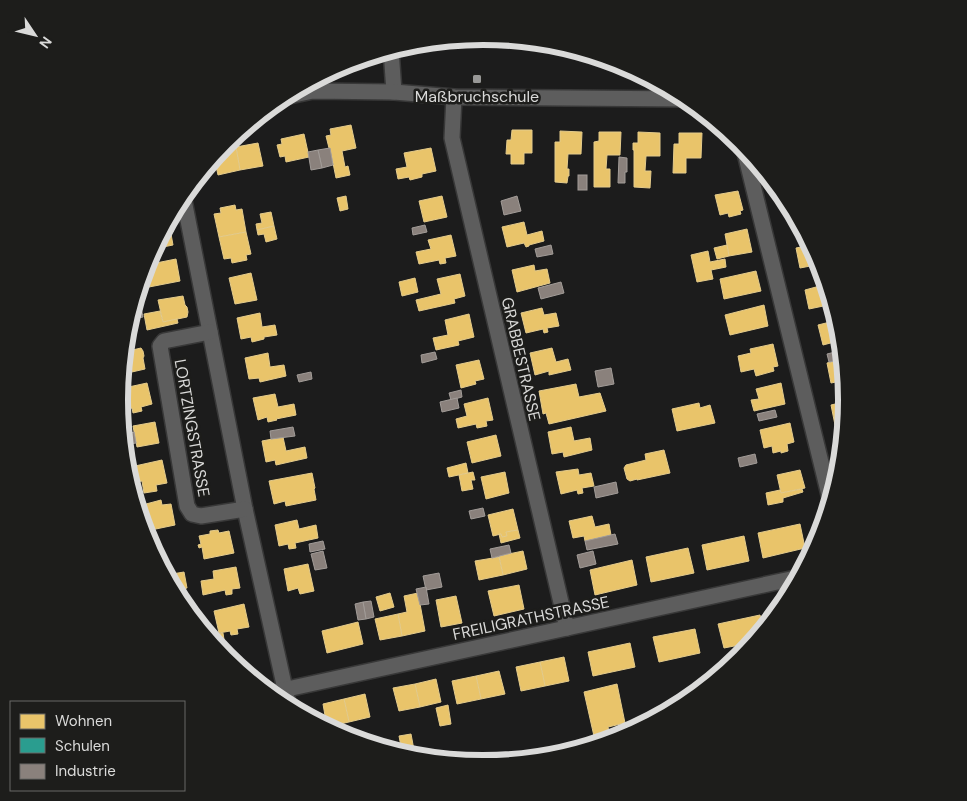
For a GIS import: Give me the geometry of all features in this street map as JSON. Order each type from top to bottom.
[{"type":"street","points":[[391,57],[394,92]]},
{"type":"street","points":[[308,92],[394,92],[454,97],[671,99]]},
{"type":"street","name":"GRABBESTRASSE","points":[[454,97],[452,138],[567,628]]},
{"type":"street","points":[[747,162],[828,490]]},
{"type":"street","points":[[185,207],[245,509],[286,696]]},
{"type":"street","name":"LORTZINGSTRASSE","points":[[210,332],[164,341],[160,346],[187,506],[192,514],[201,516],[245,509]]},
{"type":"street","name":"FREILIGRATHSTRASSE","points":[[279,691],[790,579]]},
{"type":"building: Wohnen","points":[[351,125],[356,148],[342,151],[345,167],[348,166],[350,175],[336,178],[326,136],[331,135],[330,129]]},
{"type":"building: Wohnen","points":[[512,130],[532,130],[532,153],[524,153],[524,164],[511,164],[511,154],[506,154],[507,140],[511,140]]},
{"type":"building: Wohnen","points":[[560,131],[582,132],[581,154],[568,154],[567,169],[569,169],[569,176],[567,183],[555,182],[555,142],[560,142]]},
{"type":"building: Wohnen","points":[[599,132],[621,132],[620,155],[607,155],[606,169],[610,169],[610,187],[594,187],[594,142],[599,141]]},
{"type":"building: Wohnen","points":[[638,132],[660,133],[660,156],[646,156],[645,171],[651,171],[650,188],[634,187],[633,143],[638,143]]},
{"type":"building: Wohnen","points":[[679,133],[702,133],[701,158],[686,158],[686,173],[673,173],[674,144],[679,144]]},
{"type":"building: Wohnen","points":[[304,134],[309,157],[286,162],[285,156],[280,157],[277,145],[282,144],[281,139]]},
{"type":"building: Wohnen","points":[[258,143],[263,166],[240,170],[236,147]]},
{"type":"building: Wohnen","points":[[236,147],[240,170],[218,175],[216,166]]},
{"type":"building: Wohnen","points":[[431,148],[436,171],[422,174],[422,177],[410,180],[409,177],[398,179],[396,169],[407,167],[404,153]]},
{"type":"building: Wohnen","points":[[738,191],[743,210],[740,211],[741,214],[729,217],[728,213],[720,215],[715,195]]},
{"type":"building: Wohnen","points":[[346,196],[348,209],[340,211],[337,198]]},
{"type":"building: Wohnen","points":[[442,196],[447,217],[424,222],[419,201]]},
{"type":"building: Wohnen","points":[[235,205],[236,210],[242,209],[246,232],[219,237],[214,214],[221,213],[220,208]]},
{"type":"building: Wohnen","points":[[271,212],[274,226],[257,230],[256,224],[262,223],[260,214]]},
{"type":"building: Wohnen","points":[[524,222],[527,235],[542,231],[544,241],[526,247],[524,243],[507,247],[502,227]]},
{"type":"building: Wohnen","points":[[274,226],[277,239],[266,242],[264,234],[258,235],[257,230]]},
{"type":"building: Wohnen","points":[[172,229],[171,234],[173,245],[163,247]]},
{"type":"building: Wohnen","points":[[747,229],[752,252],[729,256],[725,234]]},
{"type":"building: Wohnen","points":[[246,232],[251,254],[246,255],[247,260],[232,263],[231,258],[224,259],[219,237]]},
{"type":"building: Wohnen","points":[[451,235],[456,256],[445,258],[446,263],[440,264],[439,260],[419,264],[416,252],[431,249],[428,240]]},
{"type":"building: Wohnen","points":[[727,245],[729,256],[717,259],[714,248]]},
{"type":"building: Wohnen","points":[[804,246],[813,266],[800,268],[796,248]]},
{"type":"building: Wohnen","points":[[708,251],[710,262],[725,259],[726,267],[711,270],[713,279],[697,282],[691,255]]},
{"type":"building: Wohnen","points":[[176,259],[180,281],[149,287],[148,282],[155,263]]},
{"type":"building: Wohnen","points":[[534,265],[535,271],[547,269],[550,283],[517,292],[512,270]]},
{"type":"building: Wohnen","points":[[756,271],[761,291],[724,299],[720,279]]},
{"type":"building: Wohnen","points":[[251,273],[257,300],[235,304],[229,278]]},
{"type":"building: Wohnen","points":[[460,274],[465,296],[454,299],[455,303],[419,311],[416,300],[441,294],[437,279]]},
{"type":"building: Wohnen","points":[[415,278],[418,292],[402,296],[399,282]]},
{"type":"building: Wohnen","points":[[820,286],[826,305],[809,309],[805,290]]},
{"type":"building: Wohnen","points":[[183,296],[188,312],[187,317],[163,322],[158,300]]},
{"type":"building: Wohnen","points":[[764,305],[768,326],[730,335],[725,315]]},
{"type":"building: Wohnen","points":[[542,308],[544,315],[556,313],[559,326],[547,328],[548,332],[544,333],[543,329],[526,333],[521,313]]},
{"type":"building: Wohnen","points":[[160,311],[163,322],[177,319],[178,323],[147,330],[144,314]]},
{"type":"building: Wohnen","points":[[260,313],[262,327],[275,325],[277,335],[264,337],[264,339],[252,342],[251,337],[241,339],[237,318]]},
{"type":"building: Wohnen","points":[[469,314],[474,337],[458,341],[459,345],[436,350],[433,338],[448,335],[445,320]]},
{"type":"building: Wohnen","points":[[830,322],[834,342],[823,345],[818,325]]},
{"type":"building: Wohnen","points":[[773,344],[778,366],[773,367],[774,371],[756,376],[754,369],[741,372],[738,356],[751,353],[750,349]]},
{"type":"building: Wohnen","points":[[141,348],[145,369],[129,373],[132,350]]},
{"type":"building: Wohnen","points":[[552,348],[556,362],[568,359],[571,370],[549,375],[549,371],[535,375],[530,353]]},
{"type":"building: Wohnen","points":[[268,353],[270,367],[284,365],[286,376],[260,382],[259,378],[249,379],[245,358]]},
{"type":"building: Wohnen","points":[[479,360],[484,379],[475,381],[476,384],[461,388],[456,365]]},
{"type":"building: Wohnen","points":[[837,361],[838,382],[831,383],[827,363]]},
{"type":"building: Wohnen","points":[[147,383],[152,404],[141,407],[142,411],[133,413],[132,408],[128,409],[129,387]]},
{"type":"building: Wohnen","points":[[781,383],[785,404],[754,411],[751,400],[759,399],[756,389]]},
{"type":"building: Wohnen","points":[[576,384],[579,397],[600,393],[606,411],[549,424],[546,413],[543,414],[539,391]]},
{"type":"building: Wohnen","points":[[275,394],[278,407],[294,404],[296,415],[268,422],[267,417],[258,420],[253,398]]},
{"type":"building: Wohnen","points":[[488,398],[493,420],[486,421],[487,426],[477,428],[476,424],[458,428],[456,419],[467,416],[464,404]]},
{"type":"building: Wohnen","points":[[699,403],[700,408],[710,405],[715,423],[677,431],[672,409]]},
{"type":"building: Wohnen","points":[[839,403],[838,424],[835,425],[831,405]]},
{"type":"building: Wohnen","points":[[155,422],[159,443],[137,447],[133,426]]},
{"type":"building: Wohnen","points":[[790,423],[794,442],[787,444],[788,451],[773,453],[772,446],[764,448],[760,430]]},
{"type":"building: Wohnen","points":[[571,427],[574,441],[590,438],[592,450],[564,457],[563,452],[552,454],[548,432]]},
{"type":"building: Wohnen","points":[[496,435],[501,456],[472,463],[467,442]]},
{"type":"building: Wohnen","points":[[283,437],[286,451],[305,447],[307,458],[276,465],[275,460],[266,462],[262,441]]},
{"type":"building: Wohnen","points":[[664,450],[670,473],[630,481],[627,479],[624,468],[626,465],[646,460],[645,454]]},
{"type":"building: Wohnen","points":[[162,460],[167,483],[156,485],[157,491],[144,493],[142,481],[138,482],[134,466]]},
{"type":"building: Wohnen","points":[[466,463],[468,473],[449,477],[447,468]]},
{"type":"building: Wohnen","points":[[578,469],[579,475],[591,473],[594,486],[582,488],[583,493],[578,494],[577,490],[561,494],[556,472]]},
{"type":"building: Wohnen","points":[[800,470],[805,488],[781,493],[777,475]]},
{"type":"building: Wohnen","points":[[473,472],[475,480],[471,480],[473,489],[462,491],[459,475]]},
{"type":"building: Wohnen","points":[[505,472],[509,493],[486,499],[481,477]]},
{"type":"building: Wohnen","points":[[312,473],[316,500],[286,506],[285,501],[274,504],[269,481]]},
{"type":"building: Wohnen","points":[[802,489],[803,492],[783,498],[783,502],[768,505],[766,493],[780,490],[781,493]]},
{"type":"building: Wohnen","points":[[161,500],[162,505],[171,504],[175,525],[152,530],[146,504]]},
{"type":"building: Wohnen","points":[[146,504],[148,514],[147,514],[144,505]]},
{"type":"building: Wohnen","points":[[513,509],[518,530],[506,532],[507,536],[502,537],[501,534],[493,536],[488,515]]},
{"type":"building: Wohnen","points":[[592,516],[595,527],[609,524],[611,535],[585,541],[584,536],[573,538],[569,521]]},
{"type":"building: Wohnen","points":[[297,520],[299,529],[316,525],[318,538],[295,543],[296,548],[289,549],[288,544],[279,546],[275,525]]},
{"type":"building: Wohnen","points":[[800,524],[805,548],[763,558],[758,533]]},
{"type":"building: Wohnen","points":[[218,530],[219,533],[229,531],[234,553],[204,559],[202,547],[199,548],[198,545],[201,544],[199,536]]},
{"type":"building: Wohnen","points":[[518,530],[520,538],[501,543],[499,534],[502,537],[507,536],[506,532]]},
{"type":"building: Wohnen","points":[[744,536],[749,561],[707,570],[702,545]]},
{"type":"building: Wohnen","points":[[688,548],[694,573],[651,582],[646,557]]},
{"type":"building: Wohnen","points":[[523,551],[527,569],[503,575],[499,556]]},
{"type":"building: Wohnen","points":[[499,557],[503,575],[479,580],[475,561]]},
{"type":"building: Wohnen","points":[[632,560],[637,585],[595,595],[590,570]]},
{"type":"building: Wohnen","points":[[308,564],[314,591],[300,594],[298,588],[288,591],[284,569]]},
{"type":"building: Wohnen","points":[[236,567],[240,588],[232,589],[232,594],[226,595],[225,590],[203,595],[201,581],[214,579],[213,571]]},
{"type":"building: Wohnen","points":[[184,572],[187,588],[183,589],[174,574]]},
{"type":"building: Wohnen","points":[[519,585],[524,609],[494,616],[488,591]]},
{"type":"building: Wohnen","points":[[390,593],[394,607],[380,611],[376,597]]},
{"type":"building: Wohnen","points":[[418,593],[425,631],[402,636],[398,614],[407,612],[404,596]]},
{"type":"building: Wohnen","points":[[456,596],[462,623],[441,627],[436,600]]},
{"type":"building: Wohnen","points":[[244,604],[249,627],[237,629],[238,634],[231,635],[230,631],[219,633],[214,611]]},
{"type":"building: Wohnen","points":[[398,614],[402,636],[380,640],[375,619]]},
{"type":"building: Wohnen","points":[[760,615],[762,622],[742,645],[724,648],[718,624]]},
{"type":"building: Wohnen","points":[[358,622],[363,644],[327,653],[322,631]]},
{"type":"building: Wohnen","points":[[695,629],[700,653],[659,662],[653,637]]},
{"type":"building: Wohnen","points":[[223,633],[225,644],[216,635]]},
{"type":"building: Wohnen","points":[[630,643],[635,667],[593,676],[588,652]]},
{"type":"building: Wohnen","points":[[564,657],[569,681],[545,686],[540,662]]},
{"type":"building: Wohnen","points":[[540,662],[545,686],[521,691],[516,667]]},
{"type":"building: Wohnen","points":[[499,671],[505,694],[481,699],[476,676]]},
{"type":"building: Wohnen","points":[[476,676],[481,699],[457,704],[452,681]]},
{"type":"building: Wohnen","points":[[436,679],[441,702],[420,707],[415,684]]},
{"type":"building: Wohnen","points":[[415,684],[420,707],[399,711],[393,688]]},
{"type":"building: Wohnen","points":[[617,684],[625,723],[608,727],[609,733],[594,738],[584,692]]},
{"type":"building: Wohnen","points":[[365,694],[370,717],[349,722],[344,699]]},
{"type":"building: Wohnen","points":[[344,699],[349,722],[338,725],[326,719],[323,704]]},
{"type":"building: Wohnen","points":[[448,705],[451,724],[440,726],[436,708]]},
{"type":"building: Wohnen","points":[[411,734],[414,749],[401,746],[399,736]]},
{"type":"building: Industrie","points":[[330,148],[333,165],[322,168],[318,150]]},
{"type":"building: Industrie","points":[[318,150],[322,168],[311,170],[308,152]]},
{"type":"building: Industrie","points":[[619,157],[627,158],[625,183],[618,183]]},
{"type":"building: Industrie","points":[[578,175],[587,175],[587,190],[578,190]]},
{"type":"building: Industrie","points":[[517,196],[521,211],[504,215],[501,201]]},
{"type":"building: Industrie","points":[[425,225],[427,232],[413,235],[412,228]]},
{"type":"building: Industrie","points":[[551,245],[553,254],[537,257],[535,249]]},
{"type":"building: Industrie","points":[[561,282],[564,293],[541,299],[538,288]]},
{"type":"building: Industrie","points":[[141,306],[143,317],[138,318]]},
{"type":"building: Industrie","points":[[435,352],[437,359],[422,363],[421,355]]},
{"type":"building: Industrie","points":[[836,352],[837,361],[829,362],[827,354]]},
{"type":"building: Industrie","points":[[611,368],[614,384],[598,387],[595,371]]},
{"type":"building: Industrie","points":[[311,372],[312,379],[299,382],[297,375]]},
{"type":"building: Industrie","points":[[461,390],[462,397],[451,400],[449,393]]},
{"type":"building: Industrie","points":[[457,398],[459,408],[442,412],[440,402]]},
{"type":"building: Industrie","points":[[775,410],[777,417],[759,421],[757,414]]},
{"type":"building: Industrie","points":[[293,427],[295,436],[271,439],[270,431]]},
{"type":"building: Industrie","points":[[134,432],[136,443],[131,444],[130,433]]},
{"type":"building: Industrie","points":[[755,454],[757,463],[740,467],[738,458]]},
{"type":"building: Industrie","points":[[616,482],[618,493],[596,498],[594,487]]},
{"type":"building: Industrie","points":[[483,508],[485,516],[471,519],[469,511]]},
{"type":"building: Industrie","points":[[615,534],[618,544],[587,550],[585,541]]},
{"type":"building: Industrie","points":[[323,541],[325,549],[310,552],[309,544]]},
{"type":"building: Industrie","points":[[509,545],[511,553],[492,558],[490,549]]},
{"type":"building: Industrie","points":[[323,551],[327,568],[315,570],[311,554]]},
{"type":"building: Industrie","points":[[593,551],[596,564],[580,568],[577,555]]},
{"type":"building: Industrie","points":[[439,573],[442,587],[426,590],[423,576]]},
{"type":"building: Industrie","points":[[426,587],[429,604],[420,605],[416,589]]},
{"type":"building: Industrie","points":[[371,601],[374,617],[366,619],[363,602]]},
{"type":"building: Industrie","points":[[363,602],[366,619],[358,620],[355,604]]},
{"type":"place","name":"Maßbruchschule","points":[[477,79]]}]
